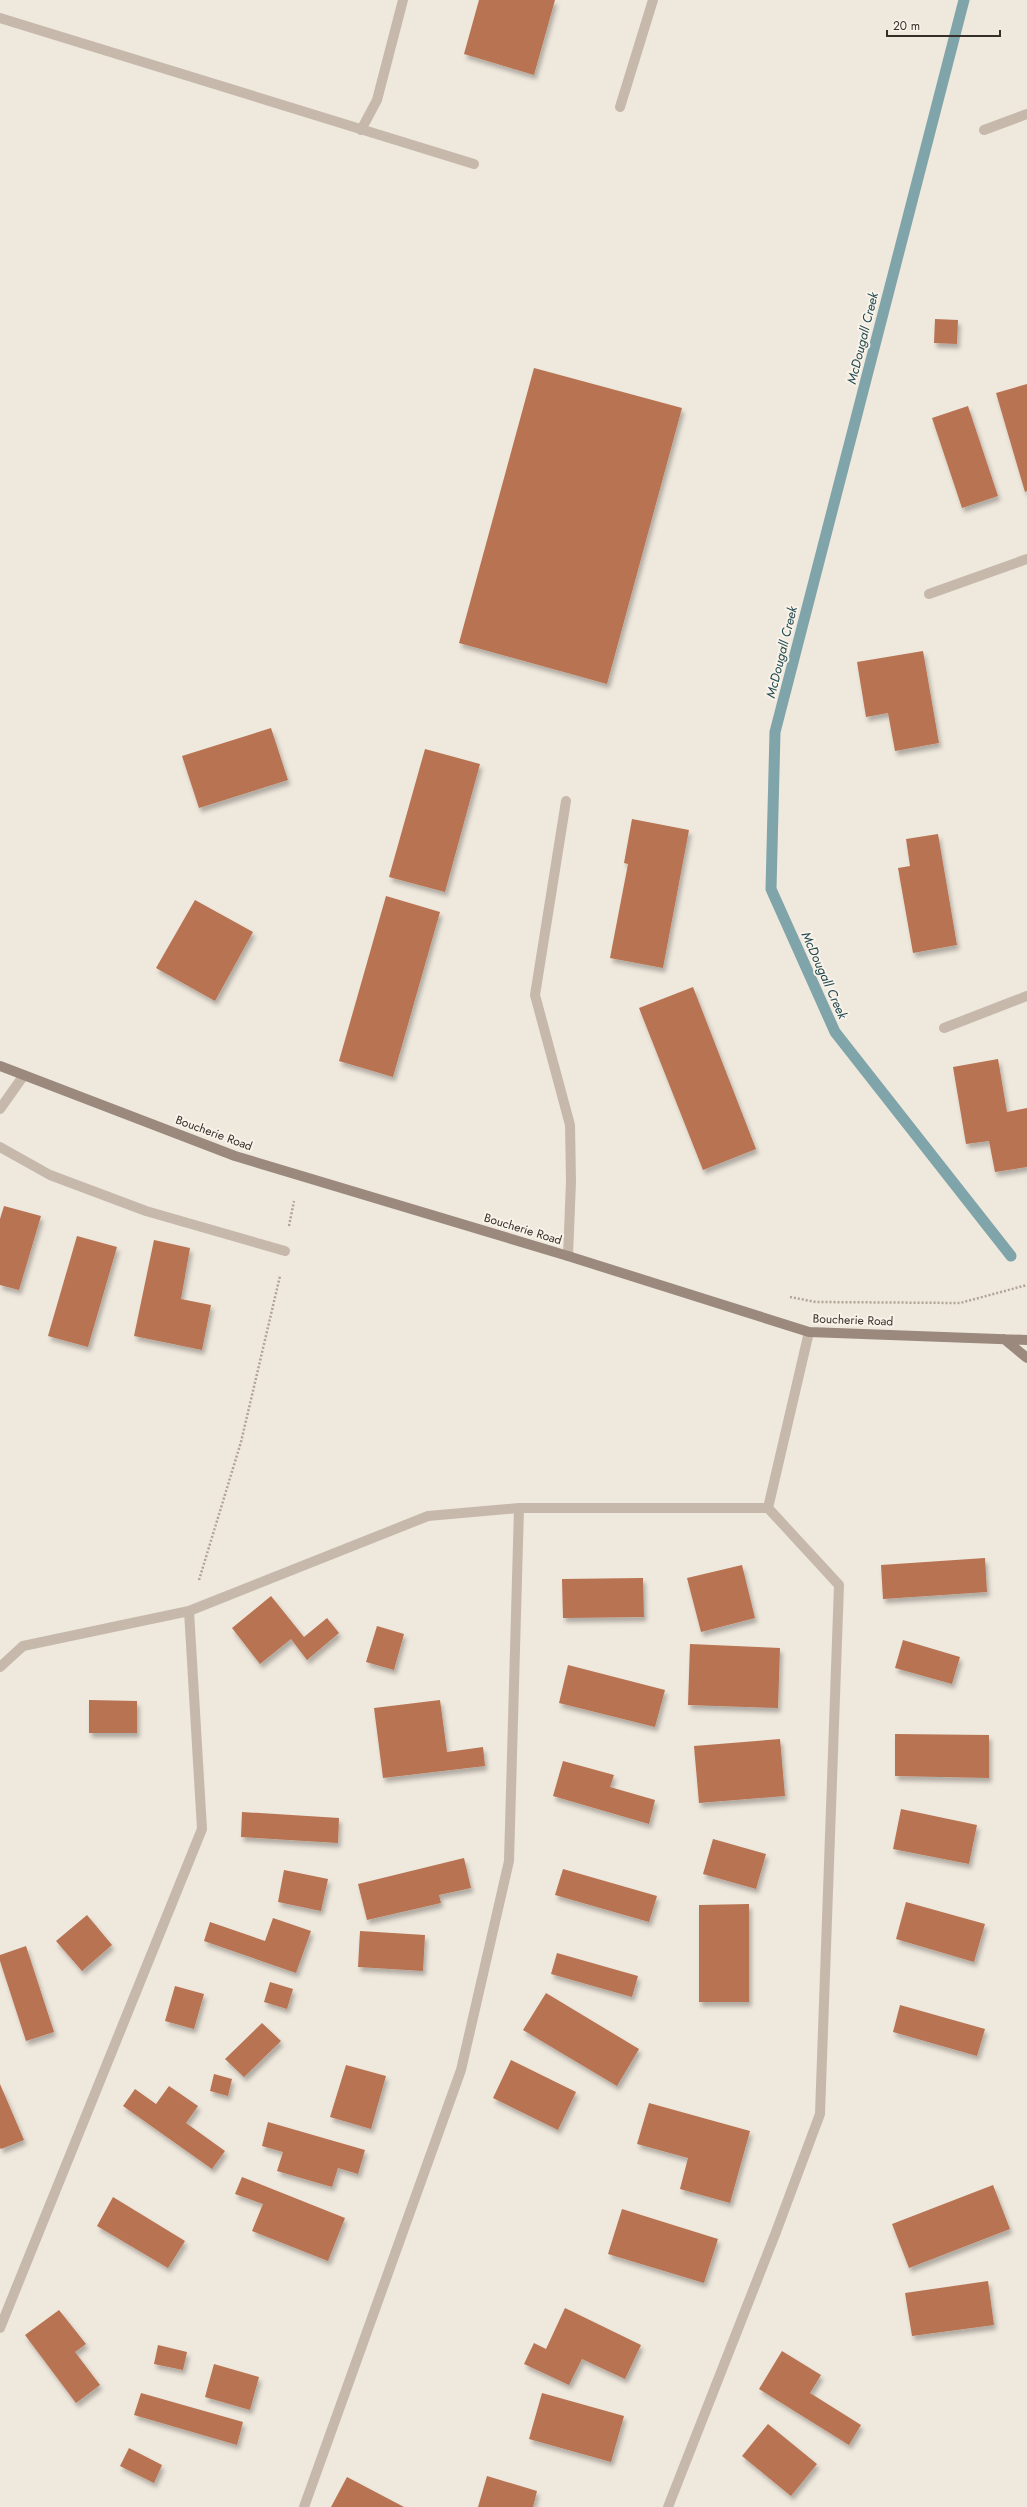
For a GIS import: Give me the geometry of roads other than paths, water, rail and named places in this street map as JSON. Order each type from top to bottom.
[{"type":"main road","name":"Boucherie Road","points":[[0,1066],[235,1156],[568,1256],[809,1332],[1027,1340]]},
{"type":"main road","points":[[1004,1339],[1027,1358]]},
{"type":"street","points":[[361,130],[377,100],[403,0]]},
{"type":"street","points":[[620,107],[653,0]]},
{"type":"street","points":[[0,18],[474,164]]},
{"type":"street","points":[[984,130],[1027,114]]},
{"type":"street","points":[[929,594],[1027,559]]},
{"type":"street","points":[[566,801],[535,995],[570,1125],[571,1181],[568,1256]]},
{"type":"street","points":[[944,1028],[1027,996]]},
{"type":"street","points":[[0,1109],[24,1075]]},
{"type":"street","points":[[0,1147],[50,1175],[146,1211],[285,1251]]},
{"type":"street","points":[[768,1508],[809,1332]]},
{"type":"street","points":[[304,2507],[461,2070],[509,1860],[519,1508]]},
{"type":"street","points":[[0,1667],[23,1646],[189,1611],[428,1516],[519,1508],[768,1508],[839,1585],[820,2114],[776,2232],[668,2507]]},
{"type":"street","points":[[0,2328],[202,1829],[189,1611]]},
{"type":"waterway","name":"McDougall Creek","points":[[964,0],[775,732],[771,889],[835,1032],[1011,1256]]}]
